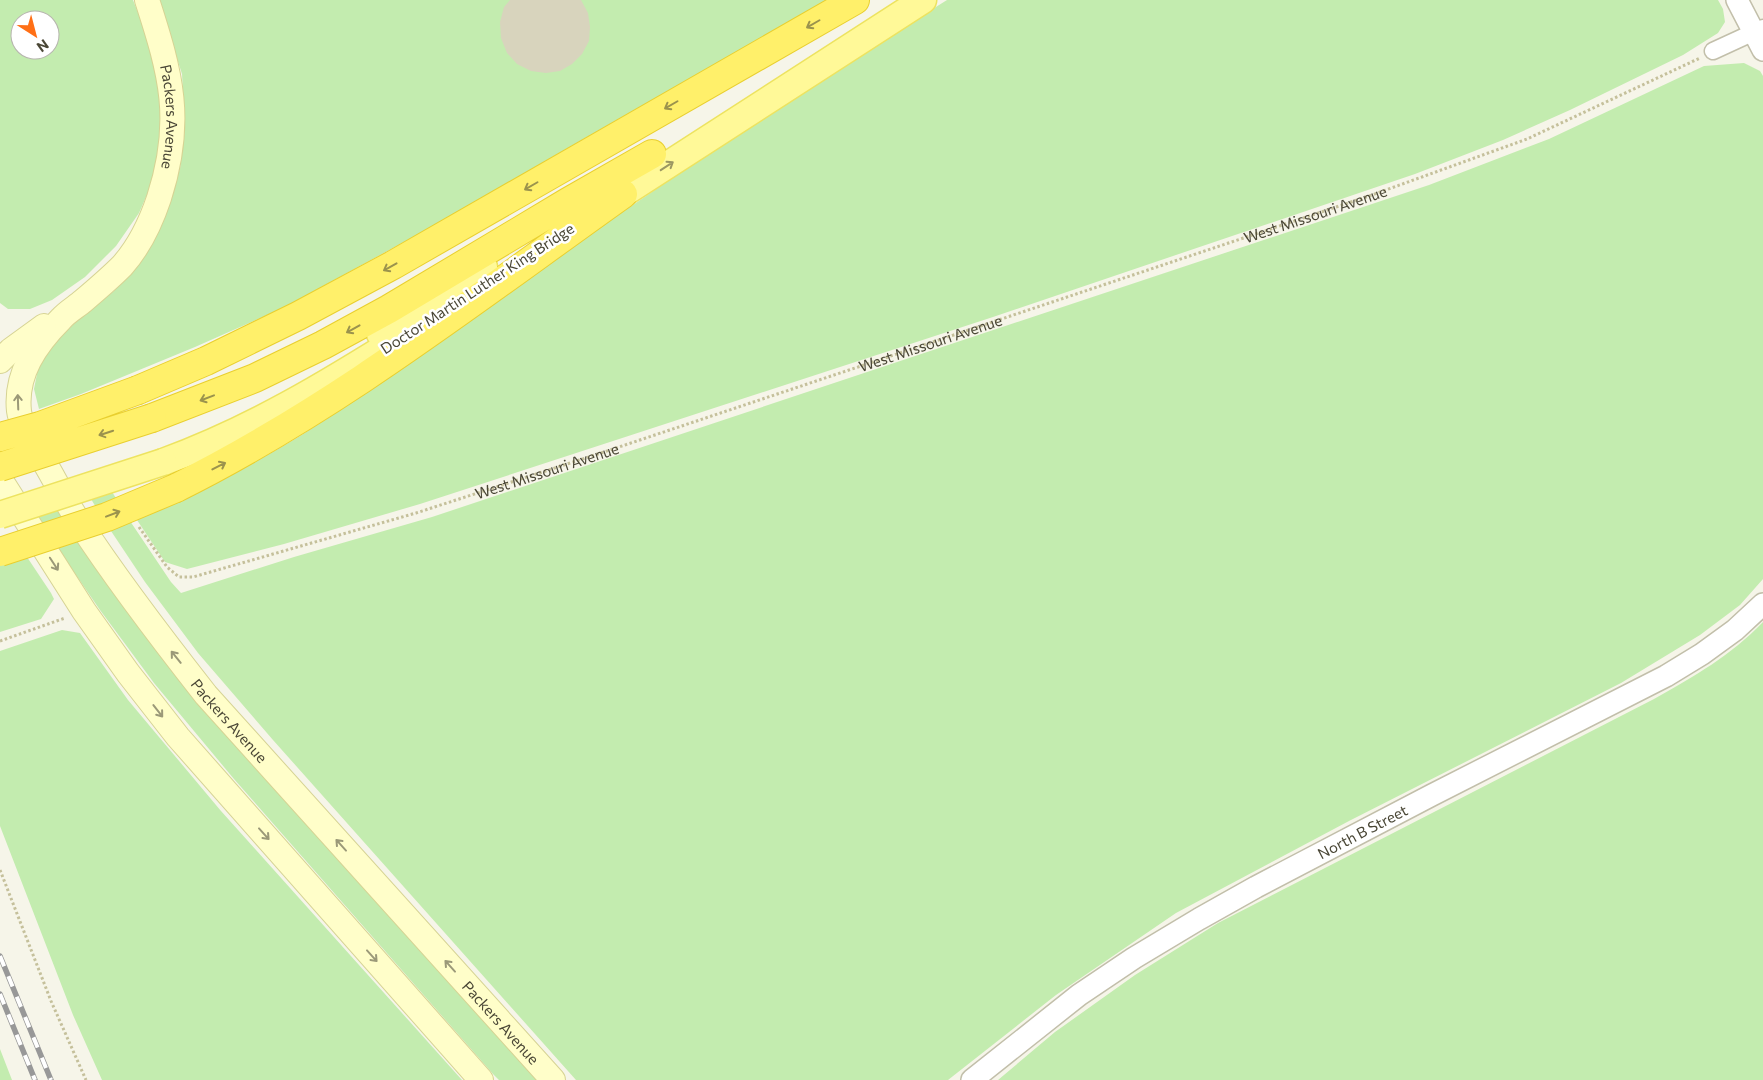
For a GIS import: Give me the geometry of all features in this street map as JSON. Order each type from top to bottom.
[{"type":"highway","points":[[0,437],[40,426],[138,390],[290,320],[393,265],[855,0]]},
{"type":"highway","points":[[0,468],[152,418],[255,378],[323,345],[389,309],[652,154]]},
{"type":"highway","points":[[0,552],[107,517],[176,488],[223,464],[336,397],[623,194]]},
{"type":"main road","name":"Packers Avenue","points":[[147,0],[164,54],[172,96],[174,120],[169,164],[154,214],[142,237],[123,265],[61,318],[35,348],[22,376],[18,393],[19,414],[78,521],[153,628],[206,695],[553,1080]]},
{"type":"main road","name":"Doctor Martin Luther King Bridge","points":[[0,515],[160,455],[255,408],[324,369],[538,232],[652,154],[892,0]]},
{"type":"main road","name":"Doctor Martin Luther King Bridge","points":[[0,499],[160,455],[204,446],[252,424],[301,398],[356,366],[923,0]]},
{"type":"main road","name":"Packers Avenue","points":[[0,361],[11,350],[45,325],[61,318]]},
{"type":"main road","points":[[0,479],[84,611],[128,673],[178,737],[482,1080]]},
{"type":"street","points":[[1713,51],[1760,37],[1737,0]]},
{"type":"street","name":"North B Street","points":[[972,1080],[1079,995],[1167,938],[1256,887],[1666,676],[1702,654],[1728,635],[1763,604]]},
{"type":"path","name":"West Missouri Avenue","points":[[138,526],[167,567],[179,578],[193,577],[416,513],[614,449],[1372,195],[1527,140],[1713,51]]},
{"type":"path","points":[[0,641],[84,611]]},
{"type":"path","points":[[0,870],[51,1001],[86,1080]]},
{"type":"green space","points":[[0,0],[133,0],[147,36],[161,85],[163,135],[155,176],[139,213],[116,246],[85,277],[52,300],[30,309],[8,309],[0,303]]},
{"type":"green space","points":[[158,0],[827,0],[446,219],[283,308],[195,347],[81,394],[39,409],[34,389],[39,364],[53,344],[80,318],[114,291],[142,257],[164,215],[180,169],[185,128],[182,74]]},
{"type":"green space","points":[[947,0],[1718,0],[1723,9],[1725,22],[1718,33],[1683,55],[1503,140],[1415,174],[993,317],[420,504],[284,544],[187,569],[165,562],[135,517],[219,480],[260,459],[333,415],[559,256],[703,158]]},
{"type":"green space","points":[[1744,63],[1760,71],[1763,76],[1763,579],[1740,605],[1700,635],[1621,683],[1349,821],[1176,913],[1056,995],[948,1080],[576,1080],[273,740],[198,653],[145,582],[109,528],[130,521],[171,582],[181,593],[294,557],[432,517],[1429,185],[1549,139],[1704,66]]},
{"type":"green space","points":[[112,492],[118,501],[97,509],[91,499]]},
{"type":"green space","points":[[60,510],[67,520],[45,527],[37,517]]},
{"type":"green space","points":[[79,538],[538,1080],[499,1080],[234,779],[154,683],[56,546]]},
{"type":"green space","points":[[27,557],[54,599],[41,619],[0,632],[0,565]]},
{"type":"green space","points":[[1763,622],[1763,1080],[998,1080],[1055,1032],[1135,975],[1218,923],[1654,699],[1725,655]]},
{"type":"green space","points":[[62,630],[80,633],[128,700],[221,811],[462,1080],[102,1080],[73,1015],[0,826],[0,651]]},
{"type":"green space","points":[[0,1049],[12,1080],[0,1080]]},
{"type":"building","points":[[510,0],[581,0],[588,13],[590,27],[589,41],[582,54],[572,64],[560,71],[546,73],[531,71],[517,64],[507,53],[501,38],[500,22],[504,7]]},
{"type":"railway","points":[[0,956],[51,1080]]},
{"type":"railway","points":[[0,994],[35,1080]]}]
